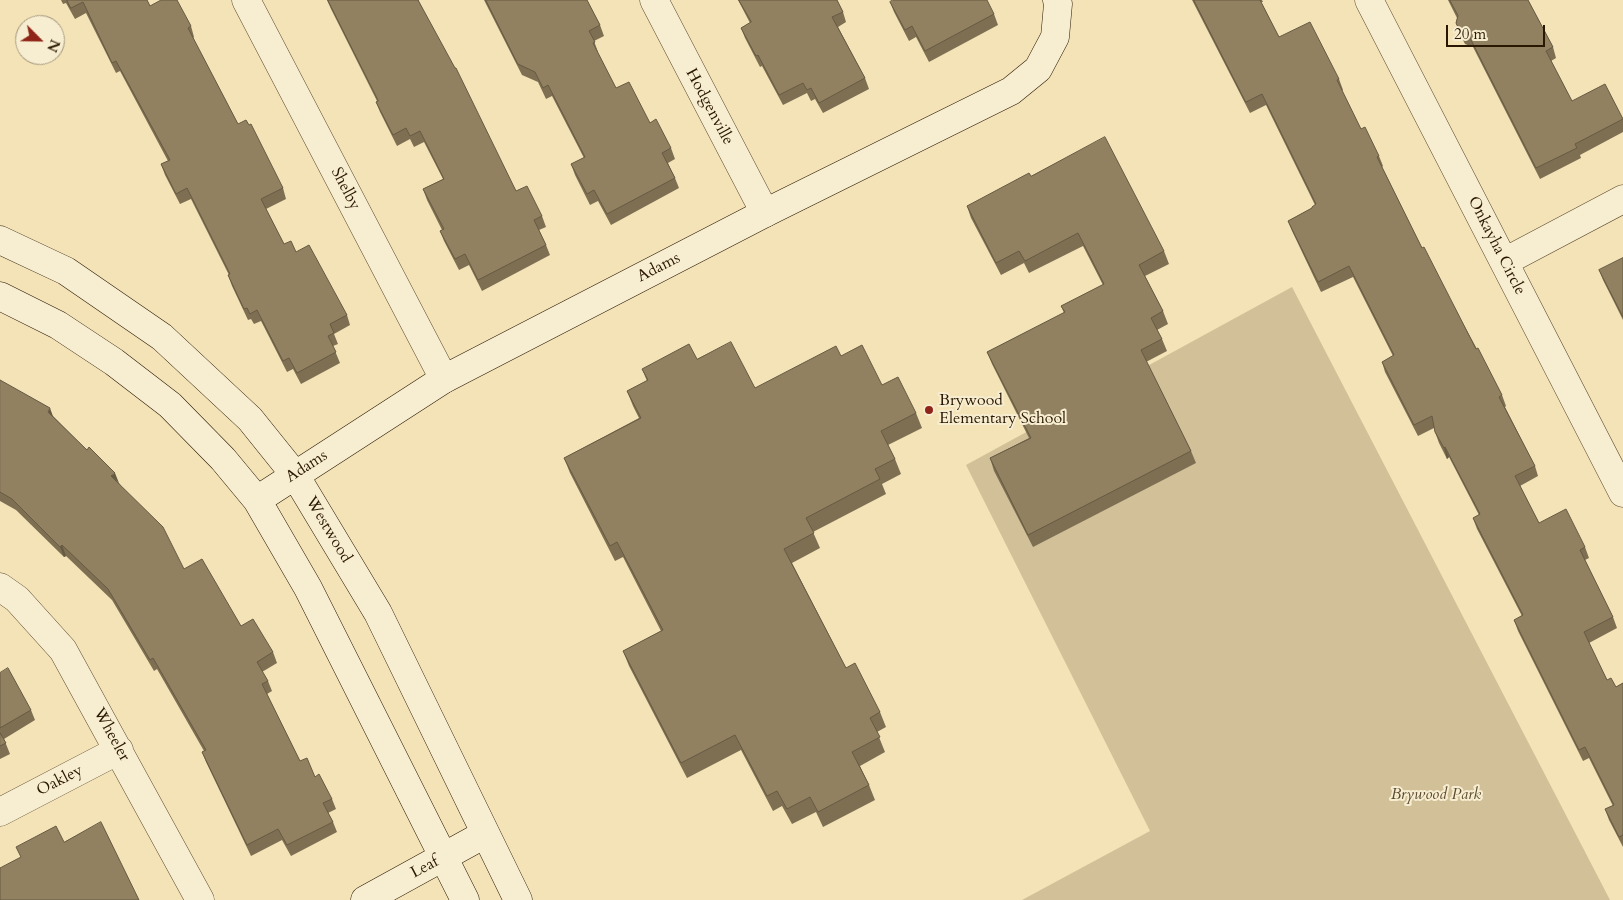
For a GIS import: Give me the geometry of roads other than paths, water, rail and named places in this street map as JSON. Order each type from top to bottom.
[{"type":"street","name":"Shelby","points":[[246,0],[444,379]]},
{"type":"street","name":"Hodgenville","points":[[654,0],[765,214]]},
{"type":"street","name":"Adams","points":[[256,500],[444,379],[765,214],[1011,91],[1038,69],[1055,37],[1057,0]]},
{"type":"street","name":"Onkayha Circle","points":[[1369,0],[1623,493]]},
{"type":"street","points":[[1504,262],[1623,199]]},
{"type":"street","name":"Westwood","points":[[0,240],[66,271],[162,337],[250,419],[295,475],[378,613],[518,900]]},
{"type":"street","points":[[0,296],[58,325],[114,362],[170,405],[223,459],[256,500],[308,588],[465,900]]},
{"type":"street","name":"Wheeler","points":[[0,586],[17,599],[63,650],[200,900]]},
{"type":"street","name":"Oakley","points":[[0,812],[119,750]]},
{"type":"street","name":"Leaf","points":[[365,900],[485,834]]},
{"type":"place","name":"Brywood Elementary School","points":[[929,410]]},
{"type":"park label","name":"Brywood Park","points":[[1436,795]]}]
